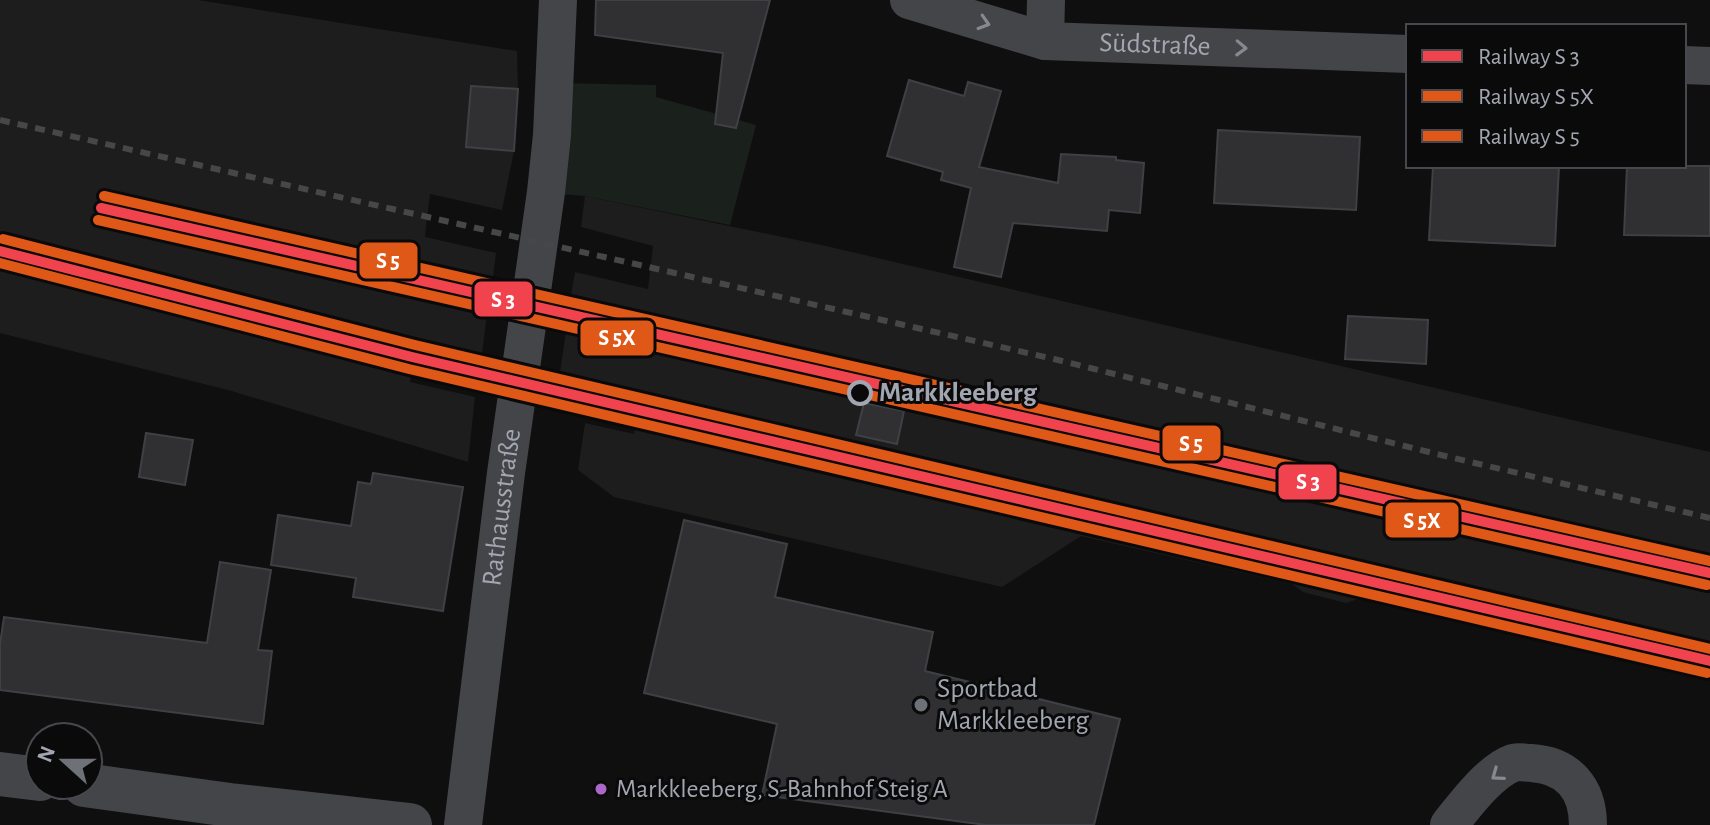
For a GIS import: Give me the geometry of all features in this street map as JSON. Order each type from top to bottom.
[{"type":"street","name":"Rathausstraße","points":[[463,825],[506,473],[546,192],[552,135],[558,0]]},
{"type":"street","name":"Südstraße","points":[[909,0],[1045,41],[1406,54]]},
{"type":"street","points":[[1045,41],[1046,0]]},
{"type":"street","points":[[1686,65],[1710,66]]},
{"type":"street","points":[[1449,825],[1480,787],[1513,763],[1549,764],[1574,781],[1588,806],[1588,825]]},
{"type":"street","points":[[0,774],[24,777]]},
{"type":"street","points":[[104,788],[410,825]]},
{"type":"shaded area","points":[[0,0],[198,0],[517,51],[514,151],[502,210],[430,194],[427,218],[425,237],[496,253],[493,277],[422,261],[419,298],[487,314],[482,354],[415,339],[410,382],[475,397],[468,462],[228,390],[0,333]]},
{"type":"shaded area","points":[[554,83],[656,85],[656,97],[756,125],[730,225],[585,196],[546,193]]},
{"type":"shaded area","points":[[585,196],[826,246],[1710,452],[1710,680],[1358,599],[1346,603],[1303,592],[1292,584],[1081,536],[1002,587],[614,497],[578,470],[585,423],[634,434],[638,396],[597,386],[598,381],[560,372],[566,332],[607,342],[609,334],[643,342],[647,313],[571,295],[575,272],[648,289],[653,246],[581,227]]},
{"type":"building","points":[[596,0],[770,0],[736,128],[715,124],[723,53],[595,35]]},
{"type":"building","points":[[909,80],[964,96],[968,82],[1001,91],[979,167],[1058,183],[1061,154],[1116,157],[1116,160],[1144,163],[1140,213],[1109,210],[1107,231],[1013,223],[1001,277],[954,267],[971,188],[941,180],[943,172],[887,156]]},
{"type":"building","points":[[471,86],[518,89],[514,151],[466,147]]},
{"type":"building","points":[[1218,130],[1360,137],[1356,210],[1214,203]]},
{"type":"building","points":[[1710,166],[1710,236],[1624,235],[1627,168]]},
{"type":"building","points":[[1433,168],[1559,168],[1555,246],[1429,240]]},
{"type":"building","points":[[1348,316],[1428,320],[1426,364],[1345,359]]},
{"type":"building","points":[[864,403],[904,411],[897,444],[856,435]]},
{"type":"building","points":[[146,433],[193,440],[185,485],[139,477]]},
{"type":"building","points":[[373,473],[463,487],[443,611],[353,597],[356,578],[271,565],[278,515],[351,526],[358,482],[371,484]]},
{"type":"building","name":"Sportbad Markkleeberg","points":[[684,520],[787,544],[775,597],[933,632],[925,671],[1120,719],[1094,825],[986,825],[762,795],[777,724],[644,693]]},
{"type":"building","points":[[220,562],[271,570],[258,650],[272,651],[263,724],[0,690],[0,644],[4,617],[207,643]]},
{"type":"railway","points":[[0,120],[1054,359],[1710,518]]},
{"type":"transit line","points":[[104,196],[1710,561]]},
{"type":"transit line","points":[[101,208],[1710,573]]},
{"type":"transit line","points":[[98,220],[1707,585]]},
{"type":"transit line","points":[[3,239],[415,345],[1710,649]]},
{"type":"transit line","points":[[0,251],[412,357],[1710,661]]},
{"type":"transit line","points":[[0,263],[409,369],[1707,673]]},
{"type":"place","name":"Markkleeberg","points":[[860,393]]},
{"type":"place","name":"Sportbad Markkleeberg","points":[[921,705]]},
{"type":"place","name":"Markkleeberg, S-Bahnhof Steig A","points":[[601,789]]}]
